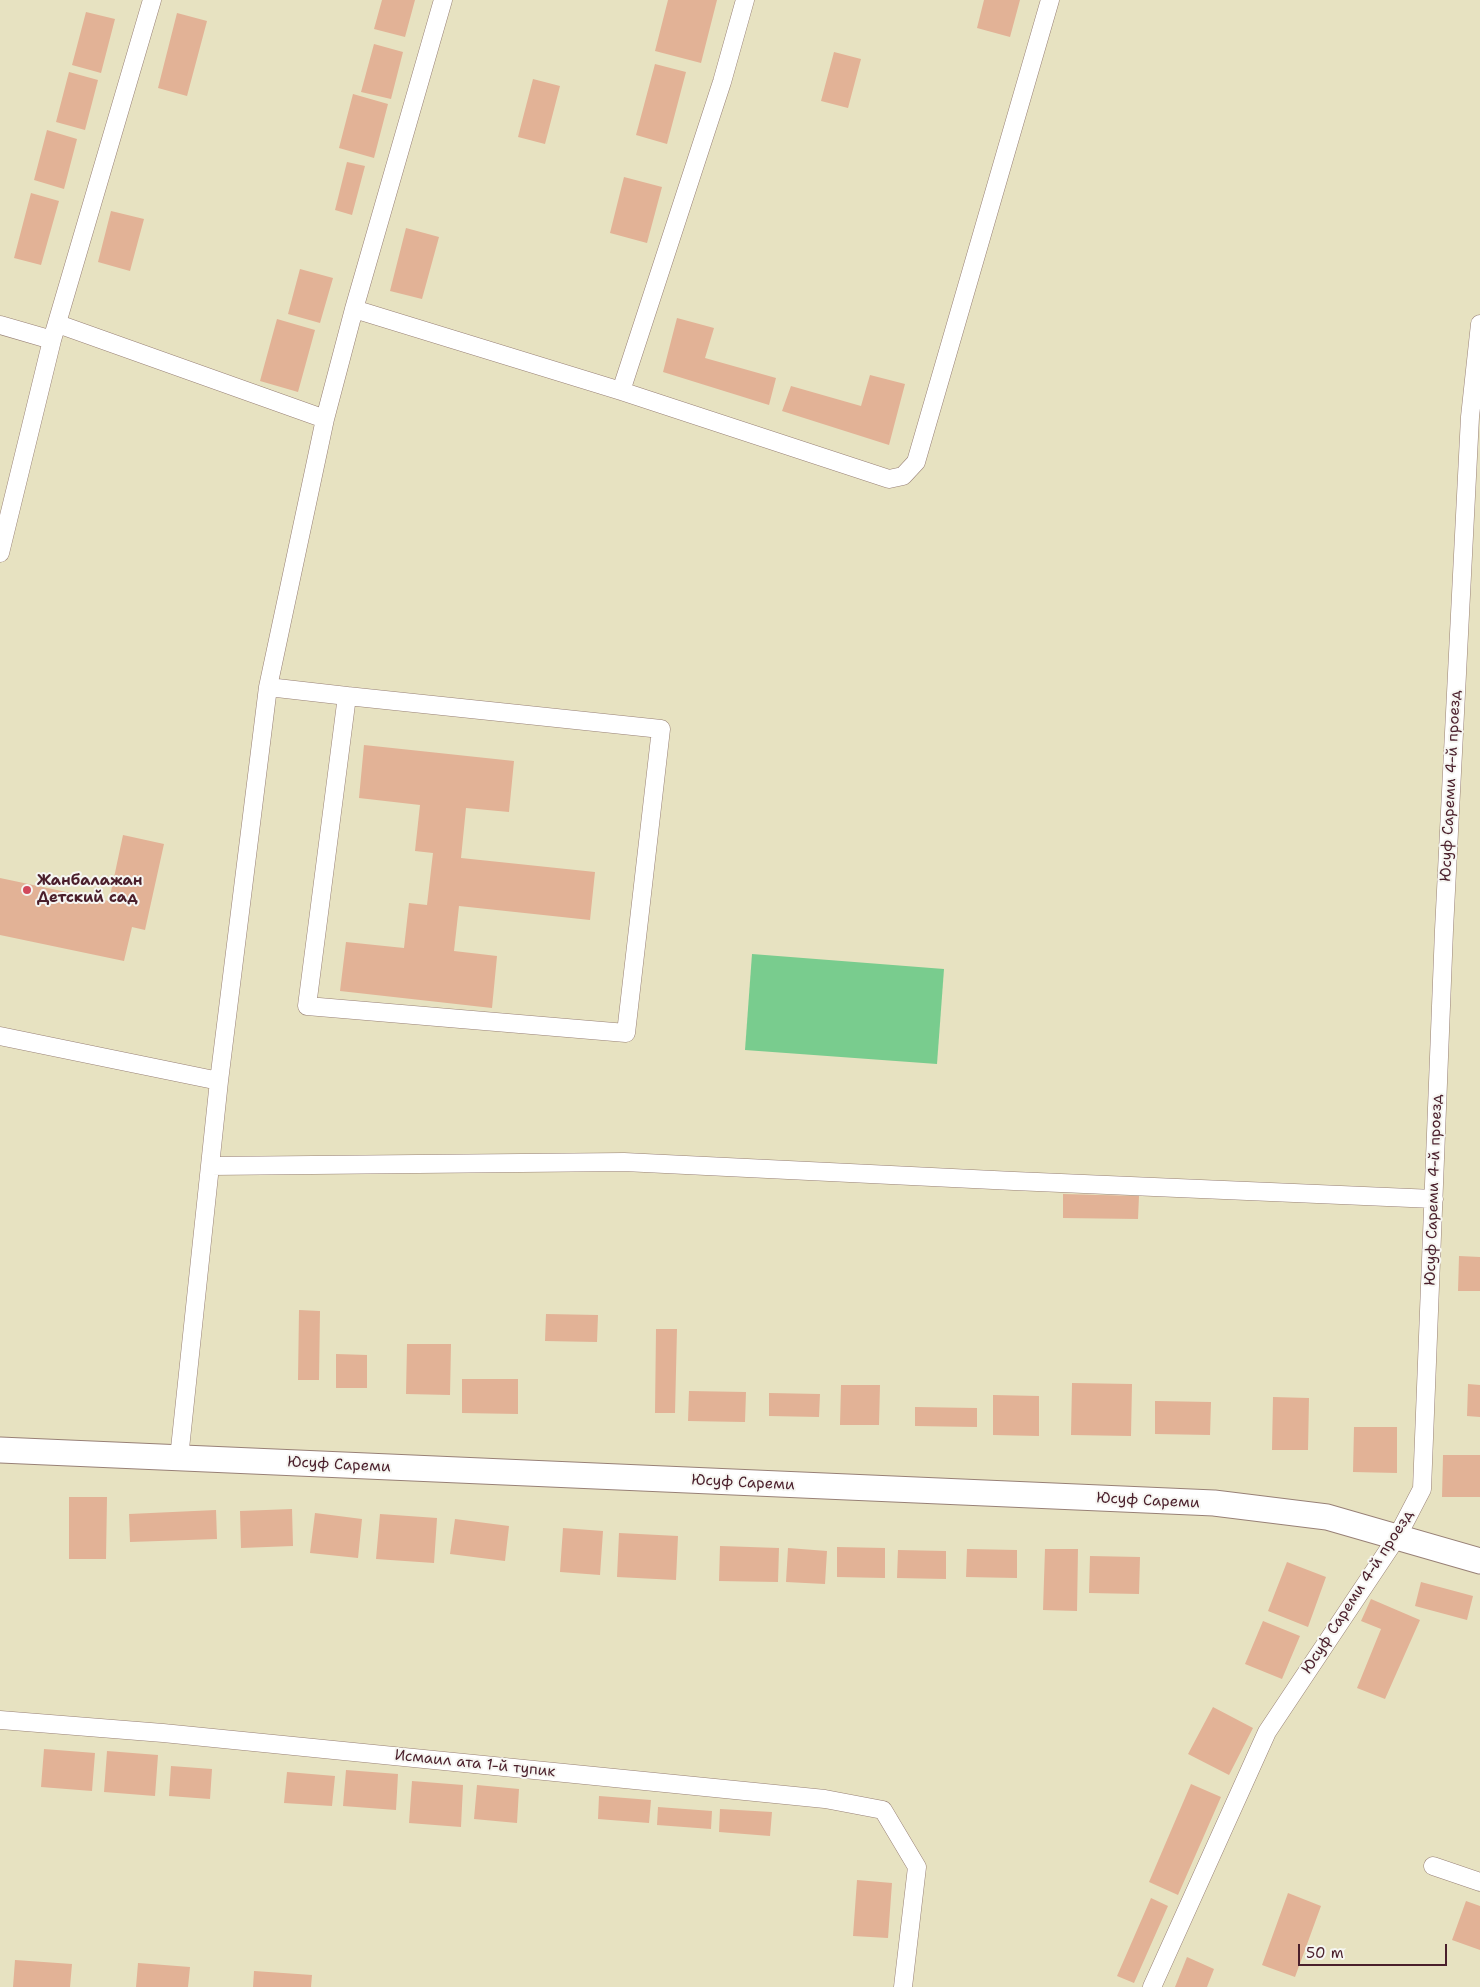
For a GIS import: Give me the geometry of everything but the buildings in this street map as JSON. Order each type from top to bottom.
[{"type":"main road","name":"Юсуф Сареми","points":[[0,1450],[1214,1504],[1327,1518],[1480,1561]]},
{"type":"street","points":[[0,553],[55,332],[152,0]]},
{"type":"street","points":[[179,1458],[210,1166],[268,687],[325,419],[354,309],[443,0]]},
{"type":"street","points":[[622,391],[722,82],[745,0]]},
{"type":"street","points":[[354,309],[622,391],[889,479],[902,476],[916,462],[1050,0]]},
{"type":"street","name":"Юсуф Сареми 4-й проезд","points":[[1152,1987],[1267,1732],[1397,1537],[1422,1489],[1444,930],[1470,417],[1480,324]]},
{"type":"street","points":[[0,325],[55,332],[325,419]]},
{"type":"street","points":[[268,687],[661,729],[626,1033],[307,1006],[347,696]]},
{"type":"street","points":[[0,1036],[220,1081]]},
{"type":"street","points":[[210,1166],[624,1162],[1434,1199]]},
{"type":"street","name":"Исмаил ата 1-й тупик","points":[[0,1720],[162,1733],[825,1799],[883,1810],[917,1867],[903,1987]]},
{"type":"street","points":[[1433,1866],[1480,1882]]},
{"type":"green space","points":[[752,954],[944,969],[937,1064],[745,1050]]},
{"type":"place","name":"Жанбалажан Детский сад","points":[[27,890]]}]
